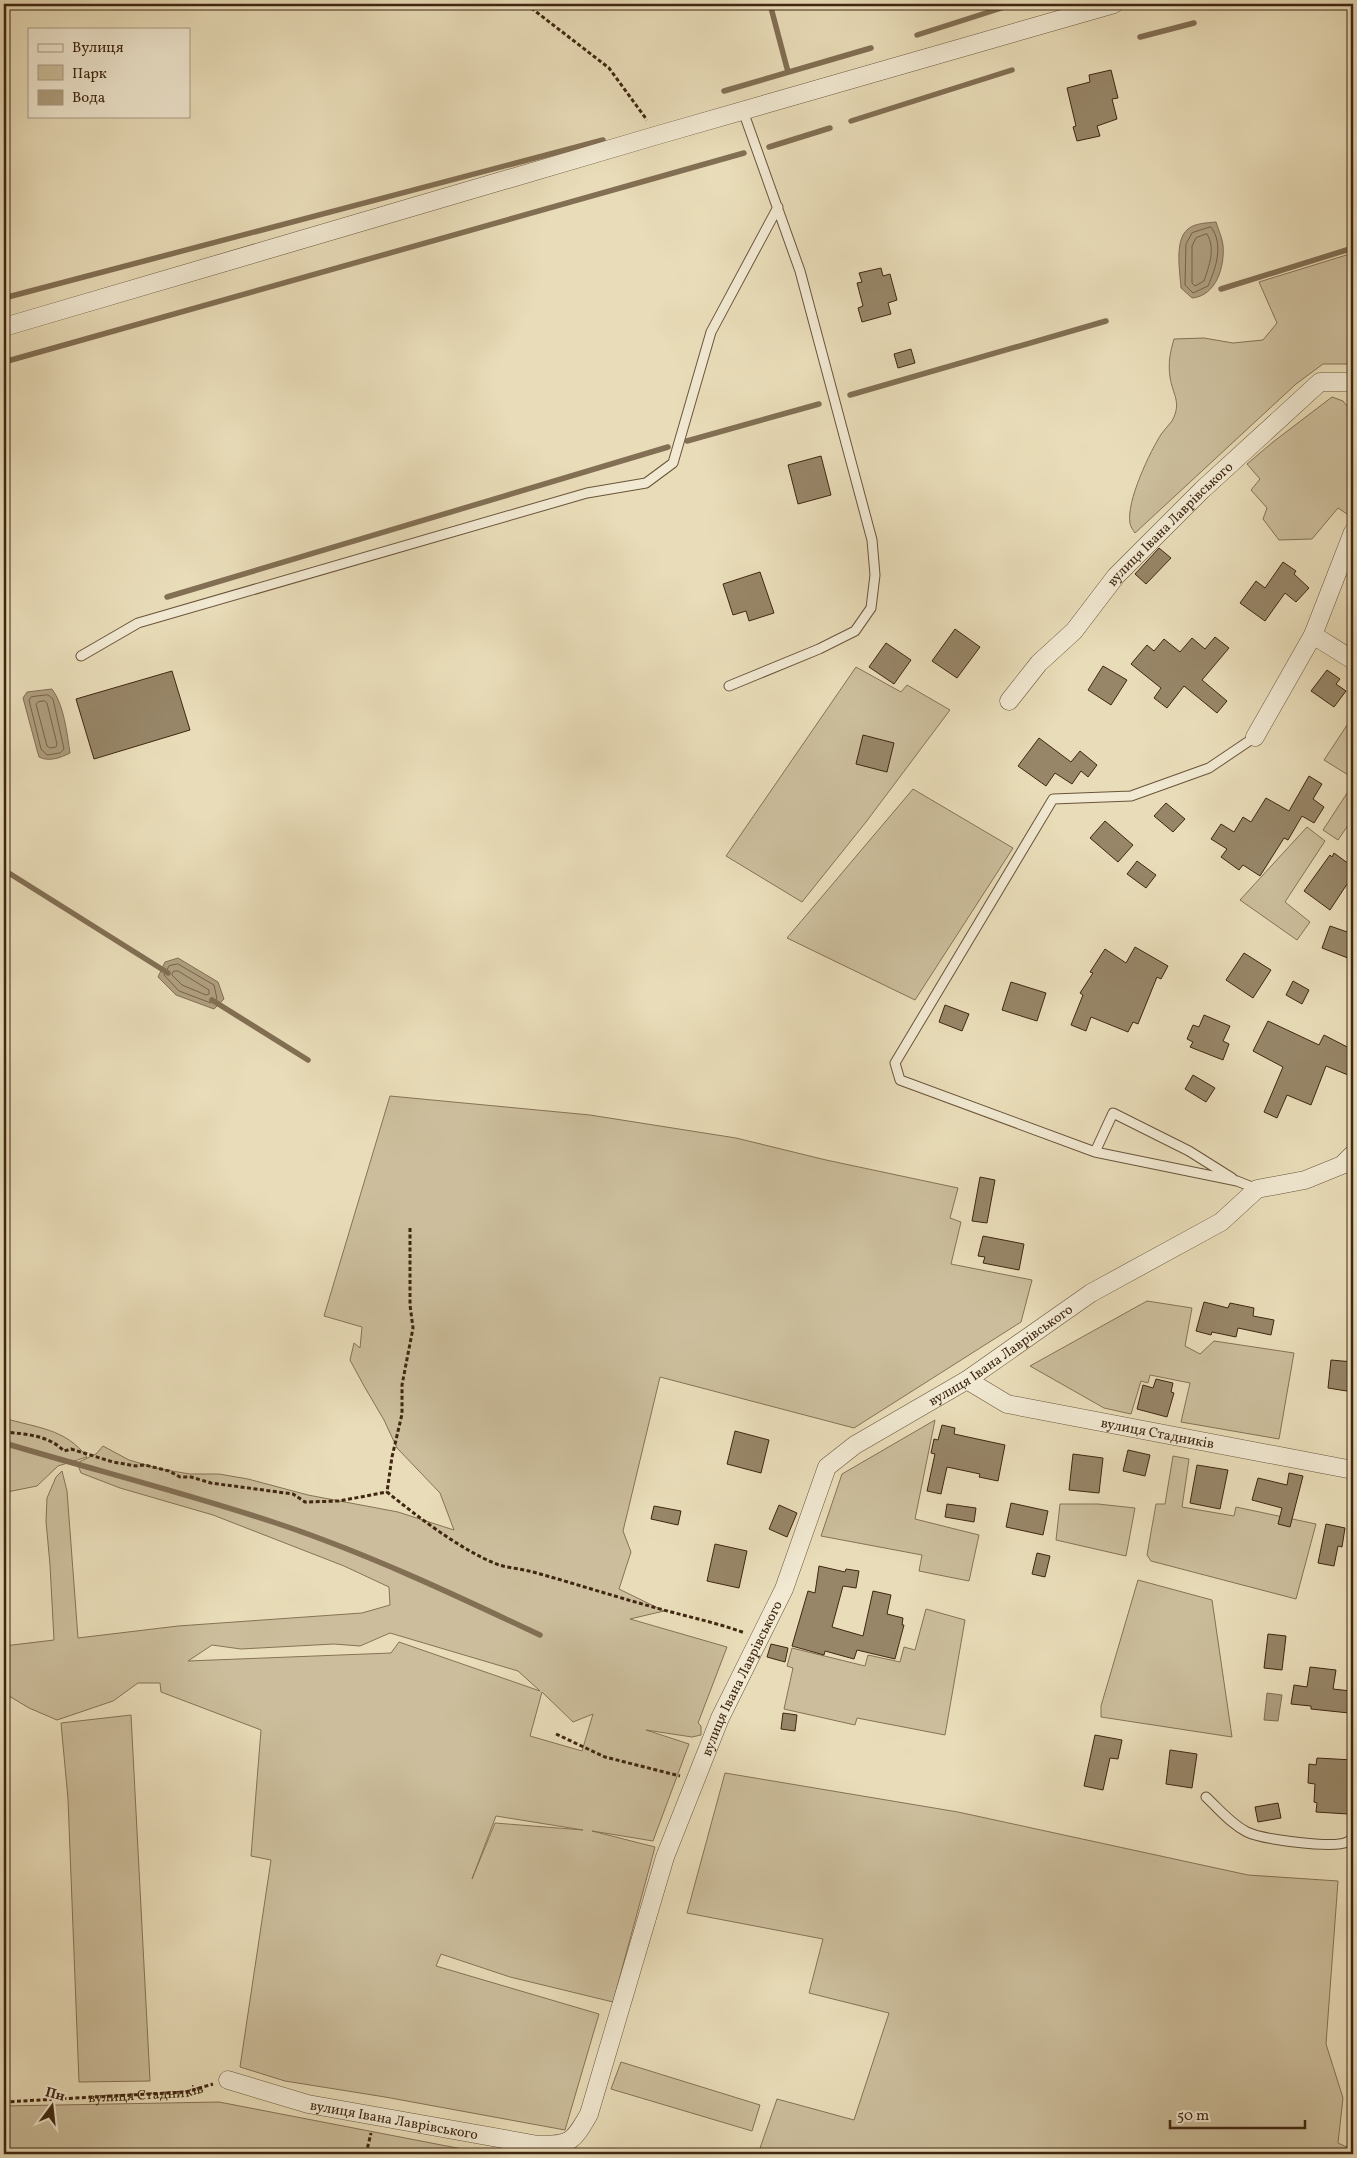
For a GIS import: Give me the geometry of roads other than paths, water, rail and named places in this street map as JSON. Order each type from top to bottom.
[{"type":"street","points":[[4,327],[658,135],[1114,4]]},
{"type":"street","name":"вулиця Івана Лаврівського","points":[[1009,701],[1039,663],[1074,630],[1116,576],[1202,490],[1320,382],[1353,382]]},
{"type":"street","points":[[1255,737],[1313,635],[1353,532]]},
{"type":"street","points":[[1313,635],[1353,660]]},
{"type":"street","points":[[1257,1189],[1304,1180],[1342,1165],[1353,1154]]},
{"type":"street","name":"вулиця Івана Лаврівського","points":[[228,2080],[308,2104],[538,2145],[562,2145],[577,2136],[589,2114],[665,1857],[720,1718],[784,1588],[827,1466],[855,1445],[967,1380],[1091,1293],[1221,1222],[1257,1189]]},
{"type":"street","name":"вулиця Стадників","points":[[967,1380],[1007,1404],[1353,1470]]},
{"type":"lane","points":[[729,686],[819,649],[855,630],[871,608],[875,576],[872,540],[800,271],[744,111]]},
{"type":"lane","points":[[82,656],[138,623],[587,493],[646,483],[673,463],[712,332],[778,207]]},
{"type":"lane","points":[[1237,1181],[1095,1152],[900,1080],[895,1063],[1053,799],[1131,796],[1209,768],[1255,737]]},
{"type":"lane","points":[[1095,1152],[1113,1113],[1189,1151],[1237,1181],[1257,1189]]},
{"type":"lane","points":[[1206,1797],[1232,1822],[1248,1833],[1271,1839],[1327,1844],[1347,1842],[1353,1837]]},
{"type":"water","points":[[1216,222],[1223,245],[1220,271],[1213,286],[1207,292],[1192,298],[1181,288],[1179,248],[1181,241],[1184,234],[1191,227]]},
{"type":"water","points":[[52,689],[62,711],[70,753],[58,758],[47,759],[39,757],[23,698],[27,692]]},
{"type":"water","points":[[178,958],[218,982],[224,999],[214,1009],[176,995],[158,977],[165,962]]},
{"type":"water","points":[[1267,1693],[1282,1695],[1278,1721],[1264,1720]]},
{"type":"waterway","points":[[770,4],[788,72]]},
{"type":"waterway","points":[[917,35],[1014,4]]},
{"type":"waterway","points":[[1140,37],[1194,23]]},
{"type":"waterway","points":[[724,91],[871,48]]},
{"type":"waterway","points":[[851,121],[1012,70]]},
{"type":"waterway","points":[[769,147],[830,128]]},
{"type":"waterway","points":[[4,298],[603,140]]},
{"type":"waterway","points":[[4,362],[744,153]]},
{"type":"waterway","points":[[1221,289],[1353,248]]},
{"type":"waterway","points":[[850,395],[1106,321]]},
{"type":"waterway","points":[[687,441],[819,404]]},
{"type":"waterway","points":[[167,597],[668,447]]},
{"type":"waterway","points":[[4,870],[168,973]]},
{"type":"waterway","points":[[212,1000],[308,1060]]},
{"type":"waterway","points":[[4,1443],[208,1502],[310,1535],[409,1575],[540,1635]]}]
